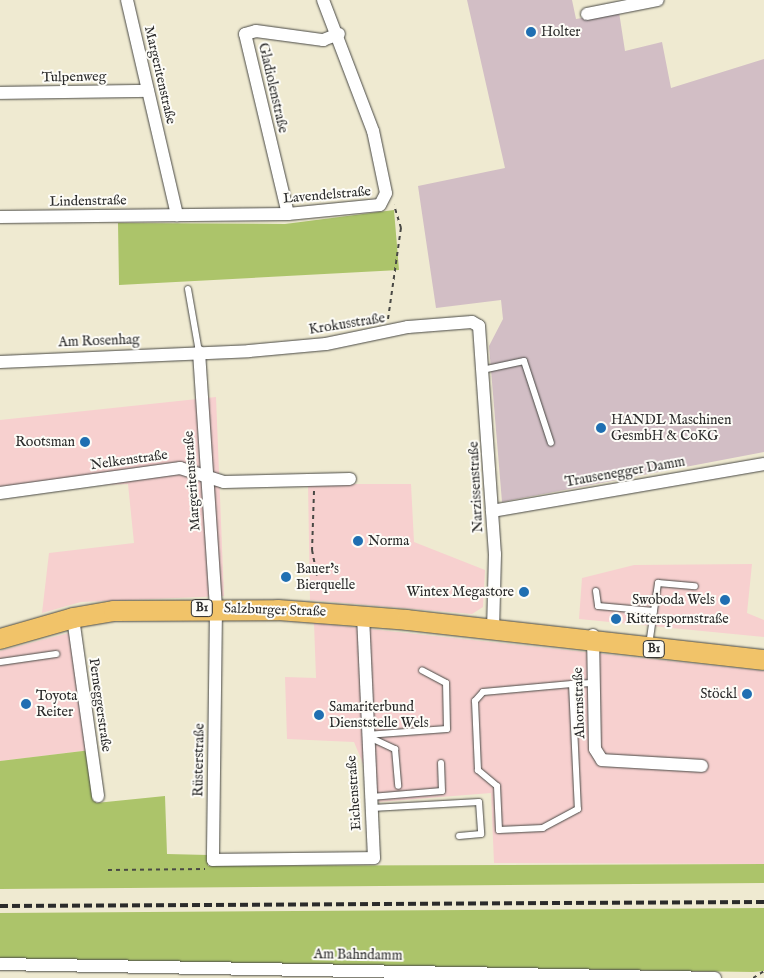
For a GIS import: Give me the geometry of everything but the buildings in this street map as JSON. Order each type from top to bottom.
[{"type":"main road","name":"Salzburger Straße","points":[[0,639],[73,618],[114,611],[216,608],[363,615],[650,643],[764,660]]},
{"type":"main road","name":"Salzburger Straße","points":[[650,643],[764,648]]},
{"type":"street","name":"Margeritenstraße","points":[[128,0],[177,215]]},
{"type":"street","name":"Lavendelstraße","points":[[177,215],[288,214],[386,201],[373,131],[339,34],[323,0]]},
{"type":"street","points":[[587,14],[658,0]]},
{"type":"street","name":"Gladiolenstraße","points":[[288,214],[245,34],[256,31],[323,40],[339,34]]},
{"type":"street","name":"Tulpenweg","points":[[0,93],[148,91]]},
{"type":"street","name":"Lindenstraße","points":[[0,217],[177,215]]},
{"type":"street","name":"Krokusstraße","points":[[199,352],[326,344],[386,333],[472,322],[482,332],[480,344]]},
{"type":"street","name":"Narzissenstraße","points":[[480,344],[492,511],[493,629]]},
{"type":"street","name":"Margeritenstraße","points":[[199,352],[216,608]]},
{"type":"street","name":"Am Rosenhag","points":[[0,362],[199,352]]},
{"type":"street","name":"Trausenegger Damm","points":[[492,511],[764,464]]},
{"type":"street","name":"Nelkenstraße","points":[[0,493],[180,468],[224,482],[350,479]]},
{"type":"street","name":"Rüsterstraße","points":[[213,860],[216,608]]},
{"type":"street","name":"Eichenstraße","points":[[213,860],[374,858],[365,735],[363,615]]},
{"type":"street","name":"Perneggerstraße","points":[[73,618],[98,796]]},
{"type":"street","name":"Ahornstraße","points":[[593,637],[592,683],[595,749],[602,760],[702,766]]},
{"type":"street","name":"Am Bahndamm","points":[[0,964],[348,974],[715,978]]},
{"type":"lane","points":[[188,289],[199,352]]},
{"type":"lane","points":[[482,370],[524,361],[551,443]]},
{"type":"lane","points":[[650,643],[658,583],[695,586]]},
{"type":"lane","points":[[596,590],[598,606],[654,611]]},
{"type":"lane","points":[[0,662],[56,654]]},
{"type":"lane","points":[[365,735],[447,728],[446,683],[422,670]]},
{"type":"lane","points":[[572,684],[578,809],[543,828],[499,830],[496,786],[478,770],[474,701],[483,692],[572,684],[592,683]]},
{"type":"lane","points":[[365,735],[395,749],[398,786]]},
{"type":"lane","points":[[370,803],[442,791],[440,763]]},
{"type":"lane","points":[[370,803],[479,802],[481,834],[459,836]]},
{"type":"path","points":[[386,201],[397,207],[401,228],[386,333]]},
{"type":"path","points":[[314,480],[312,550],[317,576]]},
{"type":"path","points":[[108,870],[206,869],[213,860]]},
{"type":"path","points":[[753,978],[764,971]]},
{"type":"shaded area","name":"Holter","points":[[467,0],[572,0],[576,19],[619,12],[625,51],[662,42],[671,88],[764,59],[764,452],[502,502],[489,346],[503,319],[501,300],[436,308],[418,186],[505,168]]},
{"type":"shaded area","points":[[216,397],[224,596],[81,602],[42,613],[49,553],[134,543],[128,484],[0,488],[0,420]]},
{"type":"shaded area","points":[[308,484],[411,484],[414,542],[485,570],[483,607],[472,614],[310,600]]},
{"type":"shaded area","points":[[752,564],[747,613],[764,620],[764,637],[579,619],[582,578],[634,565]]},
{"type":"shaded area","points":[[314,623],[764,671],[764,864],[494,863],[491,793],[379,802],[354,742],[287,739],[285,677],[316,678]]},
{"type":"shaded area","points":[[80,630],[91,750],[0,761],[0,651]]},
{"type":"green space","points":[[394,210],[399,270],[119,285],[118,223],[285,224]]},
{"type":"green space","points":[[91,750],[96,803],[165,796],[167,854],[208,855],[208,866],[764,864],[764,883],[0,889],[0,761]]},
{"type":"green space","points":[[764,908],[764,971],[753,972],[0,961],[0,913]]},
{"type":"railway","points":[[0,906],[764,902]]},
{"type":"place","name":"Holter","points":[[531,32]]},
{"type":"place","name":"HANDL Maschinen GesmbH & CoKG","points":[[601,428]]},
{"type":"place","name":"Rootsman","points":[[85,442]]},
{"type":"place","name":"Norma","points":[[358,541]]},
{"type":"place","name":"Bauer's Bierquelle","points":[[286,577]]},
{"type":"place","name":"Wintex Megastore","points":[[524,592]]},
{"type":"place","name":"Swoboda Wels","points":[[725,600]]},
{"type":"place","name":"Ritterspornstraße","points":[[616,619]]},
{"type":"place","name":"Stöckl","points":[[747,694]]},
{"type":"place","name":"Toyota Reiter","points":[[26,704]]},
{"type":"place","name":"Samariterbund Dienststelle Wels","points":[[319,715]]}]
